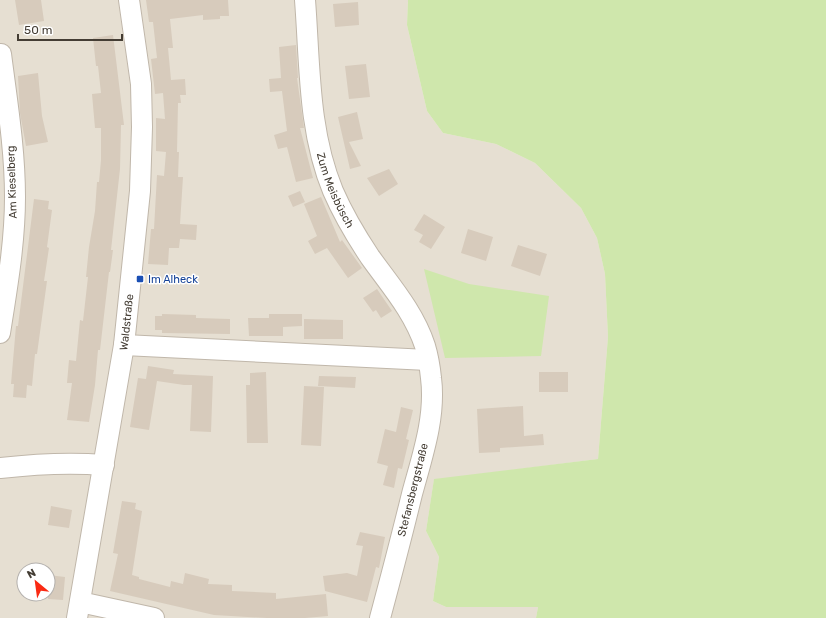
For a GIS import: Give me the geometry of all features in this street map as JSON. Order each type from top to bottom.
[{"type":"street","name":"Waldstraße","points":[[79,610],[124,345],[140,191],[142,127],[141,84],[129,0]]},
{"type":"street","name":"Zum Meisbüsch","points":[[305,0],[312,98],[317,140],[333,190],[346,218],[407,309],[420,333],[428,360]]},
{"type":"street","name":"Am Kieselberg","points":[[0,333],[11,256],[15,214],[10,129],[1,54]]},
{"type":"street","points":[[124,345],[428,360]]},
{"type":"street","name":"Stefansbergstraße","points":[[380,618],[424,450],[431,416],[433,397],[428,360]]},
{"type":"street","points":[[0,468],[36,464],[83,463],[104,465]]},
{"type":"street","points":[[79,610],[154,618]]},
{"type":"shaded area","points":[[0,0],[408,0],[407,25],[427,111],[443,133],[496,144],[535,163],[581,208],[597,238],[605,274],[608,337],[598,459],[434,480],[426,531],[439,557],[433,601],[446,607],[538,607],[536,618],[0,618]]},
{"type":"green space","points":[[408,0],[826,0],[826,618],[536,618],[538,607],[446,607],[433,601],[439,557],[426,531],[434,479],[598,459],[608,337],[605,274],[597,238],[581,208],[535,163],[496,144],[443,133],[427,111],[407,25]]},
{"type":"green space","points":[[424,269],[469,284],[549,296],[541,356],[445,358]]},
{"type":"building","points":[[15,0],[41,0],[44,21],[19,25]]},
{"type":"building","points":[[146,0],[228,0],[229,16],[220,16],[220,19],[203,20],[203,15],[170,19],[173,48],[168,48],[171,80],[185,79],[186,95],[180,95],[181,103],[178,103],[178,177],[183,177],[180,224],[197,225],[196,240],[180,239],[179,248],[169,248],[168,265],[148,264],[151,229],[154,229],[157,175],[164,176],[166,152],[156,151],[156,118],[165,119],[163,93],[155,94],[151,59],[157,58],[153,22],[149,22]]},
{"type":"building","points":[[358,2],[359,25],[335,27],[333,4]]},
{"type":"building","points":[[113,35],[124,125],[121,125],[120,169],[111,250],[113,250],[89,422],[67,420],[72,383],[67,383],[69,360],[76,361],[80,320],[83,321],[88,277],[86,277],[89,247],[101,160],[101,128],[95,128],[92,94],[101,93],[93,38]]},
{"type":"building","points":[[296,45],[297,78],[304,128],[300,128],[313,178],[296,182],[287,147],[278,149],[274,135],[287,131],[282,91],[270,92],[269,79],[281,78],[279,47]]},
{"type":"building","points":[[366,64],[370,97],[349,99],[345,66]]},
{"type":"building","points":[[38,73],[42,116],[48,142],[26,146],[20,113],[18,76]]},
{"type":"building","points":[[357,112],[363,139],[349,142],[361,166],[350,169],[338,117]]},
{"type":"building","points":[[389,169],[398,184],[379,196],[367,178]]},
{"type":"building","points":[[300,191],[305,202],[293,207],[288,196]]},
{"type":"building","points":[[321,197],[340,242],[342,240],[362,268],[348,278],[327,248],[315,254],[308,241],[317,236],[304,204]]},
{"type":"building","points":[[34,199],[49,201],[48,209],[52,210],[47,247],[49,248],[44,281],[47,281],[37,354],[35,354],[32,386],[27,385],[26,398],[13,397],[14,384],[11,384],[16,326],[18,326]]},
{"type":"building","points":[[424,214],[445,227],[431,249],[419,242],[423,235],[414,230]]},
{"type":"building","points":[[468,229],[493,237],[486,261],[461,253]]},
{"type":"building","points":[[518,245],[547,254],[540,276],[511,266]]},
{"type":"building","points":[[377,289],[392,311],[381,318],[376,310],[373,312],[363,298]]},
{"type":"building","points":[[162,314],[196,315],[196,318],[230,319],[230,334],[162,333],[162,330],[155,330],[155,316],[162,316]]},
{"type":"building","points":[[269,314],[302,314],[302,326],[283,327],[283,336],[249,336],[248,318],[269,318]]},
{"type":"building","points":[[304,319],[343,320],[343,339],[304,339]]},
{"type":"building","points":[[148,366],[174,370],[173,374],[213,376],[211,432],[190,431],[192,385],[157,381],[149,430],[130,427],[138,378],[146,379]]},
{"type":"building","points":[[266,372],[268,443],[247,443],[246,385],[250,385],[250,373]]},
{"type":"building","points":[[539,372],[568,372],[568,392],[539,392]]},
{"type":"building","points":[[319,376],[356,377],[355,388],[318,386]]},
{"type":"building","points":[[304,386],[324,387],[321,446],[301,445]]},
{"type":"building","points":[[523,406],[524,436],[543,434],[544,445],[500,448],[500,452],[479,453],[477,409]]},
{"type":"building","points":[[401,407],[413,410],[406,439],[409,440],[402,469],[398,468],[394,488],[383,485],[388,466],[377,463],[385,429],[396,432]]},
{"type":"building","points":[[122,501],[136,503],[135,509],[142,511],[132,575],[139,577],[139,579],[170,587],[171,581],[183,584],[185,573],[209,579],[208,584],[232,585],[232,591],[276,593],[276,599],[326,594],[328,616],[305,618],[267,618],[214,615],[110,591],[118,554],[113,553]]},
{"type":"building","points":[[51,506],[72,510],[69,528],[48,525]]},
{"type":"building","points":[[360,532],[385,537],[379,568],[376,567],[367,602],[325,591],[323,576],[347,573],[357,576],[363,546],[356,545]]},
{"type":"building","points":[[56,576],[65,577],[63,600],[56,600]]},
{"type":"place","name":"Im Alheck","points":[[140,279]]}]
